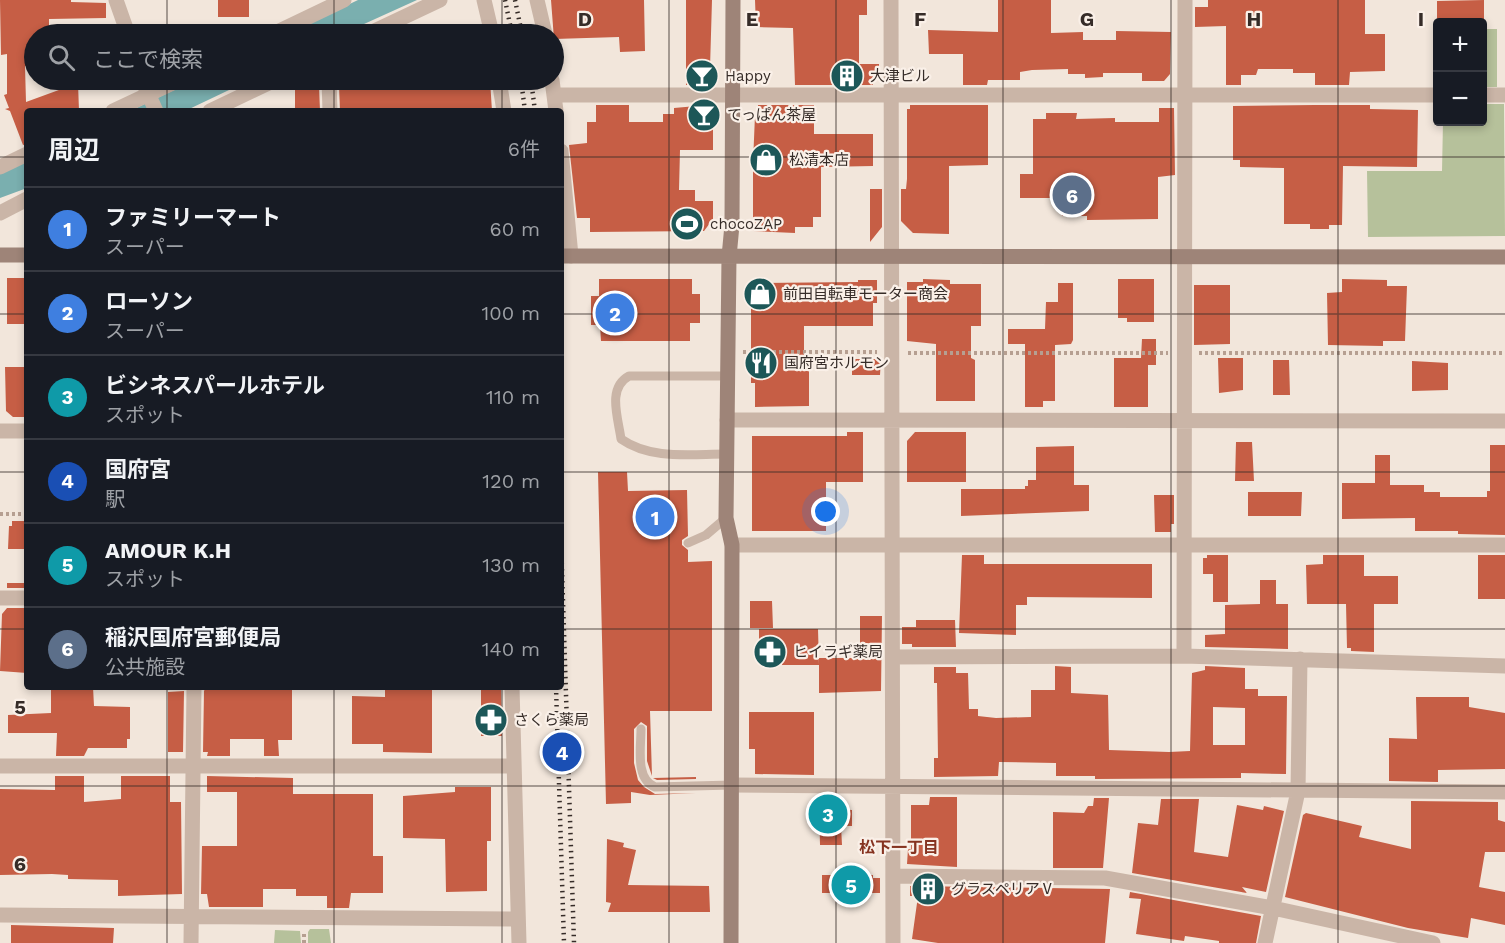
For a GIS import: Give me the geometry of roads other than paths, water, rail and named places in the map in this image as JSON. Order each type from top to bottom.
[{"type":"street","points":[[116,0],[124,24]]},
{"type":"street","points":[[294,24],[344,0]]},
{"type":"street","points":[[389,24],[440,0]]},
{"type":"street","points":[[484,0],[490,24]]},
{"type":"street","points":[[537,0],[543,24]]},
{"type":"street","points":[[731,943],[732,545],[726,518],[726,454],[729,257],[732,225],[733,0]]},
{"type":"street","points":[[891,0],[894,257],[893,943]]},
{"type":"street","points":[[1184,656],[1185,0]]},
{"type":"street","points":[[216,108],[254,90]]},
{"type":"street","points":[[329,90],[330,108]]},
{"type":"street","points":[[501,90],[504,108]]},
{"type":"street","points":[[554,90],[556,108]]},
{"type":"street","points":[[555,95],[1433,95]]},
{"type":"street","points":[[1487,95],[1505,95]]},
{"type":"street","points":[[120,108],[148,96]]},
{"type":"street","points":[[0,167],[24,155]]},
{"type":"street","points":[[0,213],[24,201]]},
{"type":"street","points":[[564,214],[566,256],[1505,257]]},
{"type":"street","points":[[0,255],[24,255]]},
{"type":"street","points":[[727,420],[1505,421]]},
{"type":"street","points":[[0,431],[24,431]]},
{"type":"street","points":[[732,545],[1505,545]]},
{"type":"street","points":[[0,598],[24,598]]},
{"type":"street","points":[[893,657],[1184,656],[1505,666]]},
{"type":"street","points":[[1265,943],[1298,790],[1300,659]]},
{"type":"street","points":[[191,943],[194,690]]},
{"type":"street","points":[[512,690],[519,943]]},
{"type":"street","points":[[0,766],[514,766]]},
{"type":"street","points":[[732,784],[1505,792]]},
{"type":"street","points":[[893,876],[1105,878],[1273,908],[1433,943]]},
{"type":"street","points":[[0,915],[518,919]]},
{"type":"lane","points":[[726,454],[649,453],[634,448],[621,439],[615,390],[620,381],[629,376],[727,376]]},
{"type":"lane","points":[[688,543],[706,535],[726,518]]},
{"type":"lane","points":[[641,729],[642,773],[648,785],[656,788],[732,784]]},
{"type":"water","points":[[358,0],[417,0],[364,24],[308,24]]},
{"type":"water","points":[[174,90],[229,90],[191,108],[136,108]]},
{"type":"water","points":[[24,161],[24,189],[0,198],[0,173]]},
{"type":"railway","points":[[505,0],[510,24]]},
{"type":"railway","points":[[515,0],[520,24]]},
{"type":"railway","points":[[522,90],[525,108]]},
{"type":"railway","points":[[532,90],[535,108]]},
{"type":"railway","points":[[564,632],[574,943]]},
{"type":"railway","points":[[556,690],[564,943]]},
{"type":"place","name":"Happy","points":[[702,76]]},
{"type":"place","name":"大津ビル","points":[[847,76]]},
{"type":"place","name":"てっぱん茶屋","points":[[704,115]]},
{"type":"place","name":"松清本店","points":[[766,160]]},
{"type":"place","name":"稲沢国府宮郵便局","points":[[1072,195]]},
{"type":"place","name":"chocoZAP","points":[[687,224]]},
{"type":"place","name":"前田自転車モーター商会","points":[[760,294]]},
{"type":"place","name":"ローソン","points":[[615,313]]},
{"type":"place","name":"国府宮ホルモン","points":[[761,363]]},
{"type":"place","name":"ファミリーマート","points":[[655,517]]},
{"type":"place","name":"ヒイラギ薬局","points":[[770,652]]},
{"type":"place","name":"さくら薬局","points":[[491,720]]},
{"type":"place","name":"国府宮","points":[[562,752]]},
{"type":"place","name":"ビシネスパールホテル","points":[[828,814]]},
{"type":"place","name":"AMOUR K.H","points":[[851,885]]},
{"type":"place","name":"グラスペリアⅤ","points":[[928,889]]},
{"type":"district","name":"松下一丁目","points":[[899,847]]}]
